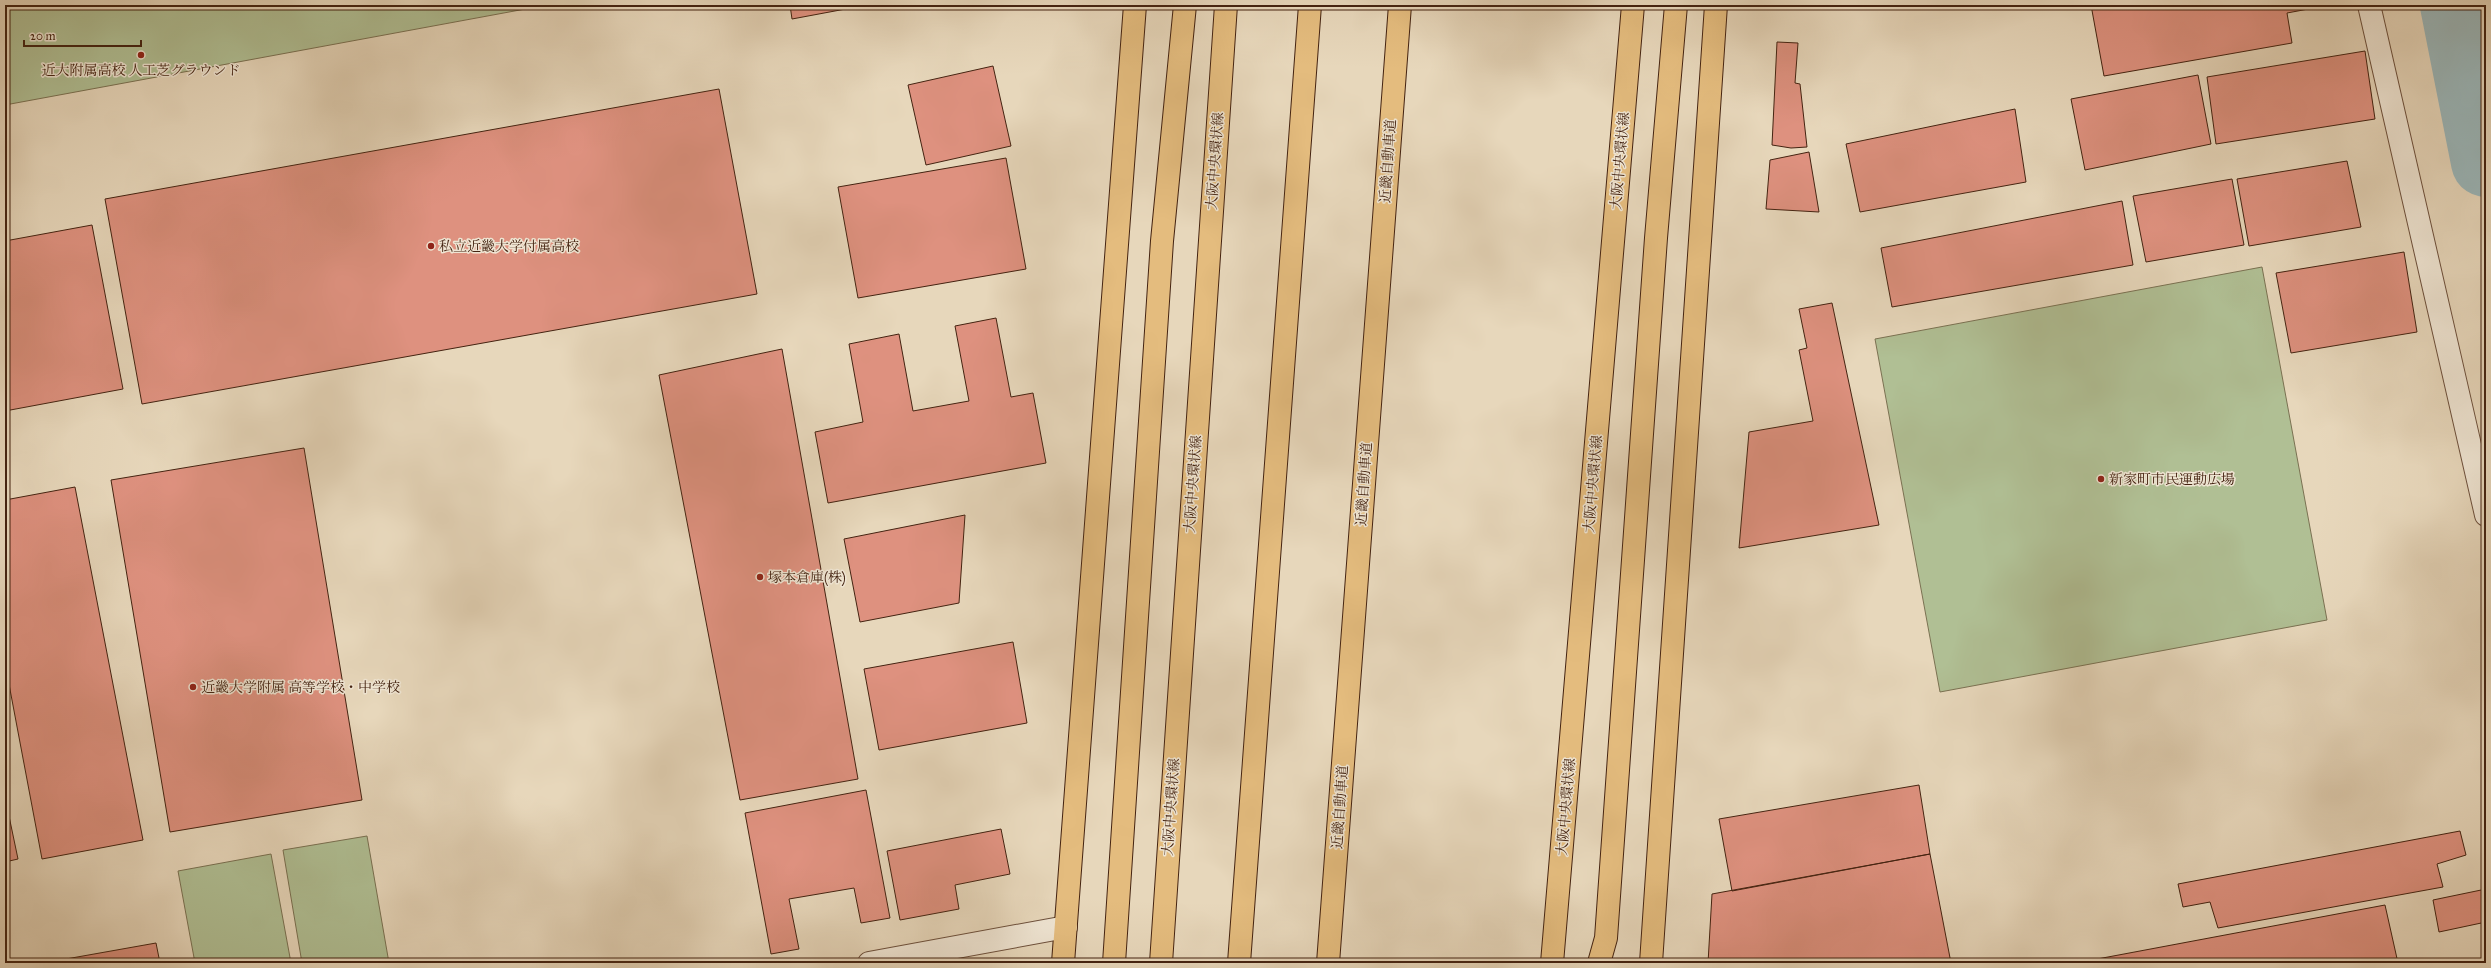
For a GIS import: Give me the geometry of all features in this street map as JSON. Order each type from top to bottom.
[{"type":"main road","points":[[1063,963],[1135,5]]},
{"type":"main road","points":[[1114,963],[1162,241],[1185,5]]},
{"type":"main road","name":"大阪中央環状線","points":[[1161,963],[1226,5]]},
{"type":"main road","points":[[1239,963],[1310,5]]},
{"type":"main road","name":"近畿自動車道","points":[[1328,963],[1400,5]]},
{"type":"main road","name":"大阪中央環状線","points":[[1552,963],[1633,5]]},
{"type":"main road","points":[[1598,963],[1606,938],[1656,238],[1676,5]]},
{"type":"main road","points":[[1651,963],[1716,5]]},
{"type":"street","points":[[2369,5],[2486,515]]},
{"type":"street","points":[[869,963],[1066,927]]},
{"type":"green space","name":"近大附属高校 人工芝グラウンド","points":[[5,5],[547,5],[5,105]]},
{"type":"green space","name":"新家町市民運動広場","points":[[2262,267],[2327,620],[1940,692],[1875,339]]},
{"type":"green space","points":[[367,836],[389,963],[302,963],[283,850]]},
{"type":"green space","points":[[271,854],[291,963],[195,963],[178,871]]},
{"type":"building","points":[[790,5],[867,5],[792,19]]},
{"type":"building","points":[[2091,5],[2319,5],[2319,7],[2287,13],[2292,43],[2104,76]]},
{"type":"building","points":[[1777,42],[1798,43],[1795,83],[1800,84],[1807,147],[1791,148],[1772,145]]},
{"type":"building","points":[[2365,51],[2375,119],[2216,144],[2207,77]]},
{"type":"building","points":[[993,66],[1011,146],[926,165],[908,85]]},
{"type":"building","points":[[2198,75],[2211,144],[2085,170],[2071,99]]},
{"type":"building","name":"私立近畿大学付属高校","points":[[719,89],[757,294],[142,404],[105,199]]},
{"type":"building","points":[[2015,109],[2026,182],[1860,212],[1846,144]]},
{"type":"building","points":[[1809,152],[1819,212],[1766,209],[1770,160]]},
{"type":"building","points":[[1006,158],[1026,269],[858,298],[838,187]]},
{"type":"building","points":[[2347,161],[2361,227],[2249,246],[2237,179]]},
{"type":"building","points":[[2232,179],[2244,245],[2146,262],[2133,196]]},
{"type":"building","points":[[2122,201],[2133,265],[1892,307],[1881,248]]},
{"type":"building","points":[[92,225],[123,389],[5,411],[5,241]]},
{"type":"building","points":[[2404,252],[2417,332],[2291,353],[2276,273]]},
{"type":"building","points":[[1832,303],[1879,525],[1739,548],[1749,432],[1813,421],[1799,350],[1807,348],[1799,309]]},
{"type":"building","points":[[996,318],[1011,397],[1033,393],[1046,463],[828,503],[815,432],[863,422],[849,344],[899,334],[913,411],[969,401],[955,326]]},
{"type":"building","name":"塚本倉庫(株)","points":[[782,349],[858,779],[740,800],[659,375]]},
{"type":"building","points":[[304,448],[362,800],[170,832],[111,480]]},
{"type":"building","points":[[75,487],[143,840],[42,859],[5,663],[5,500]]},
{"type":"building","points":[[965,515],[959,603],[860,622],[844,539]]},
{"type":"building","points":[[1013,642],[1027,723],[879,750],[864,669]]},
{"type":"building","points":[[1919,785],[1930,854],[1732,891],[1719,819]]},
{"type":"building","points":[[866,790],[890,918],[861,923],[854,888],[789,899],[799,949],[771,954],[745,813]]},
{"type":"building","points":[[5,797],[18,859],[5,862]]},
{"type":"building","points":[[1001,829],[1010,874],[955,885],[959,909],[900,920],[887,851]]},
{"type":"building","points":[[2460,831],[2466,855],[2437,864],[2443,887],[2218,928],[2210,902],[2183,907],[2178,884]]},
{"type":"building","points":[[1930,854],[1951,963],[1708,963],[1712,894]]},
{"type":"building","points":[[2486,889],[2486,922],[2439,932],[2433,900]]},
{"type":"building","points":[[2385,905],[2398,963],[2076,963]]},
{"type":"building","points":[[156,943],[160,963],[67,963],[66,959]]},
{"type":"waterway","points":[[2455,5],[2486,162]]},
{"type":"place","name":"近大附属高校 人工芝グラウンド","points":[[141,55]]},
{"type":"place","name":"私立近畿大学付属高校","points":[[431,246]]},
{"type":"place","name":"新家町市民運動広場","points":[[2101,479]]},
{"type":"place","name":"塚本倉庫(株)","points":[[760,577]]},
{"type":"place","name":"近畿大学附属 高等学校・中学校","points":[[193,687]]}]
